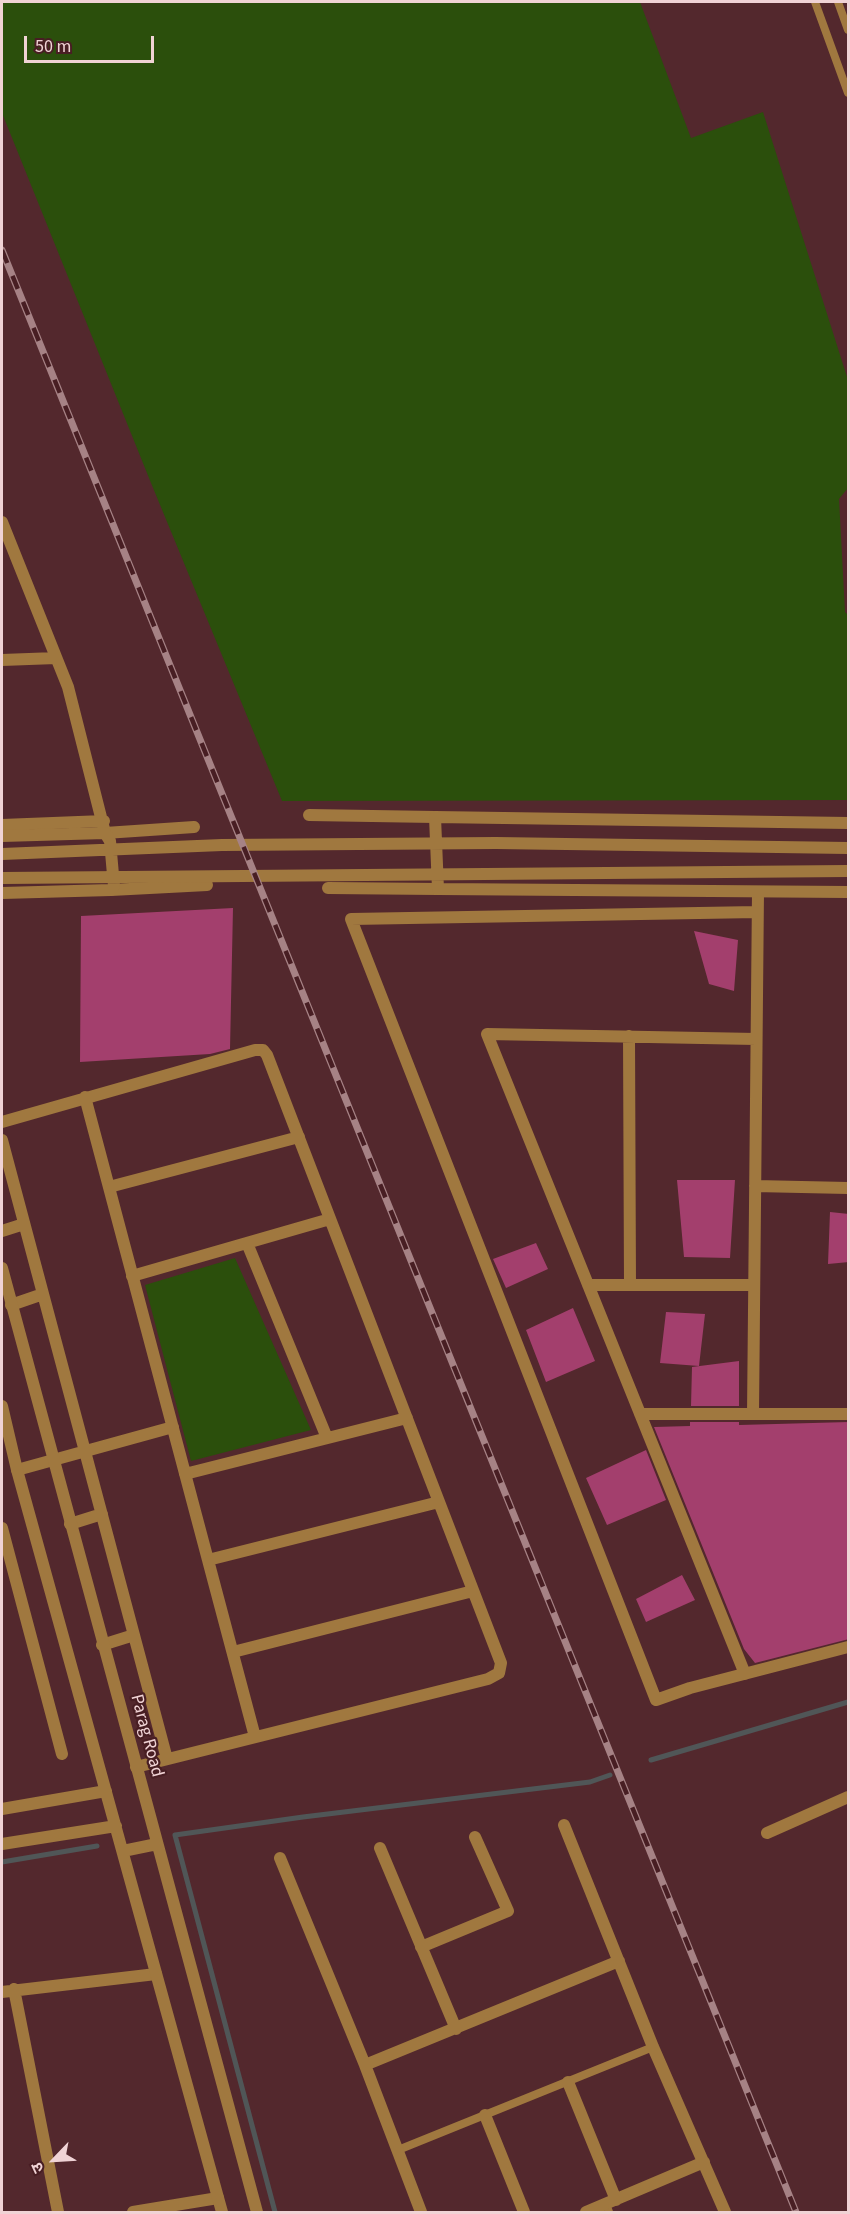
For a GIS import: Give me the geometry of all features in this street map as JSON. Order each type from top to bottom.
[{"type":"street","points":[[2,522],[68,687],[110,841],[114,886],[111,890]]},
{"type":"street","points":[[2,660],[56,658]]},
{"type":"street","points":[[309,815],[849,823]]},
{"type":"street","points":[[435,817],[438,889]]},
{"type":"street","points":[[2,825],[194,827]]},
{"type":"street","points":[[2,836],[105,827]]},
{"type":"street","points":[[2,854],[222,845],[472,843],[849,848]]},
{"type":"street","points":[[2,878],[849,871]]},
{"type":"street","points":[[2,893],[207,885]]},
{"type":"street","points":[[328,888],[849,892]]},
{"type":"street","points":[[753,1414],[758,892]]},
{"type":"street","points":[[757,912],[351,918],[656,1700],[690,1688],[849,1647]]},
{"type":"street","points":[[745,1674],[487,1034],[756,1039]]},
{"type":"street","points":[[629,1036],[630,1285]]},
{"type":"street","points":[[2,1122],[255,1050],[263,1050],[299,1137],[501,1663],[499,1673],[488,1679],[151,1763],[134,1635],[96,1516],[20,1225],[2,1140]]},
{"type":"street","points":[[85,1098],[255,1737]]},
{"type":"street","points":[[109,1187],[299,1137]]},
{"type":"street","points":[[755,1186],[849,1188]]},
{"type":"street","points":[[132,1276],[330,1219]]},
{"type":"street","points":[[2,1231],[20,1225]]},
{"type":"street","points":[[247,1244],[327,1438]]},
{"type":"street","name":"Parag Road","points":[[2,1268],[15,1303],[73,1523],[151,1763],[156,1844],[257,2212]]},
{"type":"street","points":[[588,1285],[754,1285]]},
{"type":"street","points":[[15,1303],[39,1295]]},
{"type":"street","points":[[2,1406],[4,1426],[222,2212]]},
{"type":"street","points":[[640,1414],[849,1414]]},
{"type":"street","points":[[185,1474],[406,1418]]},
{"type":"street","points":[[17,1470],[173,1427]]},
{"type":"street","points":[[208,1560],[439,1502]]},
{"type":"street","points":[[73,1523],[96,1516]]},
{"type":"street","points":[[2,1528],[62,1754]]},
{"type":"street","points":[[232,1652],[473,1591]]},
{"type":"street","points":[[111,1642],[134,1635]]},
{"type":"street","points":[[2,1809],[106,1791]]},
{"type":"street","points":[[767,1833],[849,1797]]},
{"type":"street","points":[[564,1825],[653,2047],[724,2212]]},
{"type":"street","points":[[2,1844],[116,1826]]},
{"type":"street","points":[[422,1947],[508,1911],[475,1837]]},
{"type":"street","points":[[123,1851],[156,1844]]},
{"type":"street","points":[[380,1848],[456,2029]]},
{"type":"street","points":[[280,1857],[365,2065],[421,2212]]},
{"type":"street","points":[[365,2065],[619,1961]]},
{"type":"street","points":[[58,2212],[8,1991],[156,1974]]},
{"type":"street","points":[[568,2082],[610,2205]]},
{"type":"street","points":[[484,2115],[524,2212]]},
{"type":"street","points":[[586,2212],[610,2205],[704,2162]]},
{"type":"street","points":[[133,2212],[218,2198]]},
{"type":"lane","points":[[815,2],[849,93]]},
{"type":"lane","points":[[838,2],[849,30]]},
{"type":"lane","points":[[398,2150],[653,2047]]},
{"type":"green space","points":[[2,2],[640,2],[691,138],[763,112],[848,380],[848,488],[839,499],[845,612],[848,615],[848,800],[282,801],[2,113]]},
{"type":"green space","points":[[235,1258],[311,1430],[191,1461],[145,1285]]},
{"type":"building","points":[[233,908],[230,1049],[210,1054],[80,1062],[81,916]]},
{"type":"building","points":[[694,931],[738,940],[734,991],[709,984]]},
{"type":"building","points":[[677,1180],[735,1180],[730,1258],[684,1257]]},
{"type":"building","points":[[830,1212],[849,1214],[849,1262],[828,1264]]},
{"type":"building","points":[[536,1243],[548,1269],[506,1288],[493,1259]]},
{"type":"building","points":[[573,1308],[595,1361],[546,1382],[526,1330]]},
{"type":"building","points":[[666,1312],[705,1314],[699,1366],[660,1363]]},
{"type":"building","points":[[739,1361],[739,1406],[691,1406],[692,1367]]},
{"type":"building","points":[[690,1422],[739,1422],[739,1425],[849,1422],[849,1639],[755,1663],[744,1649],[654,1427],[690,1426]]},
{"type":"building","points":[[646,1450],[666,1500],[607,1525],[586,1478]]},
{"type":"building","points":[[682,1575],[695,1600],[646,1622],[636,1599]]},
{"type":"waterway","points":[[651,1760],[848,1702]]},
{"type":"waterway","points":[[275,2212],[175,1835],[590,1782],[610,1775]]},
{"type":"waterway","points":[[2,1862],[97,1846]]},
{"type":"railway","points":[[2,250],[796,2212]]}]
